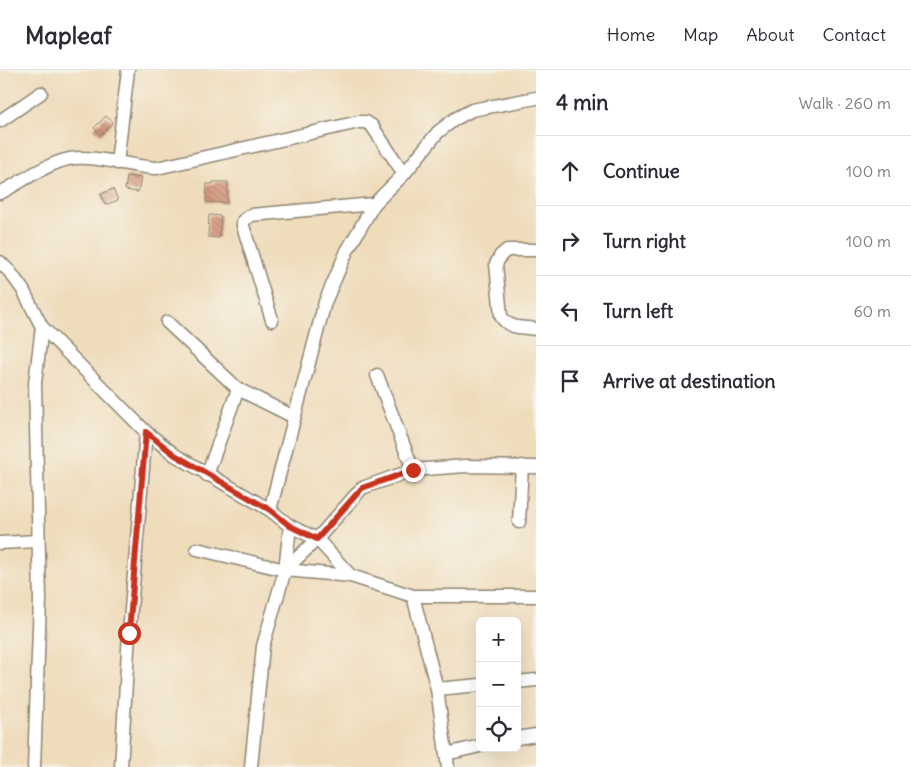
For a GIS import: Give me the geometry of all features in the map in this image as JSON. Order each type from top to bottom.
[{"type":"street","points":[[117,163],[128,70]]},
{"type":"street","points":[[0,121],[41,93]]},
{"type":"street","points":[[270,510],[325,302],[347,251],[374,204],[404,174],[438,132],[455,119],[472,110],[536,98]]},
{"type":"street","points":[[0,193],[58,162],[71,158],[85,158],[150,168],[172,165],[359,122],[366,122],[372,126],[404,174]]},
{"type":"street","points":[[272,320],[242,226],[243,221],[251,215],[374,204]]},
{"type":"street","points":[[536,250],[508,250],[501,255],[496,264],[501,316],[504,322],[511,326],[536,329]]},
{"type":"street","points":[[0,262],[23,290],[42,327],[146,432],[175,455],[270,510],[290,526],[317,539],[351,576]]},
{"type":"street","points":[[167,322],[238,389],[294,417]]},
{"type":"street","points":[[34,767],[40,600],[35,383],[42,327]]},
{"type":"street","points":[[377,375],[413,470]]},
{"type":"street","points":[[207,475],[238,389]]},
{"type":"street","points":[[121,767],[129,633],[146,432]]},
{"type":"street","points":[[285,570],[317,539],[362,488],[413,470],[464,466],[536,467]]},
{"type":"street","points":[[519,522],[522,466]]},
{"type":"street","points":[[251,767],[263,646],[285,570],[290,526]]},
{"type":"street","points":[[0,543],[38,541]]},
{"type":"street","points":[[196,549],[285,570],[351,576],[413,596],[536,596]]},
{"type":"street","points":[[413,596],[437,690],[447,761],[476,748]]},
{"type":"street","points":[[521,682],[536,680]]},
{"type":"street","points":[[437,690],[476,686]]},
{"type":"street","points":[[521,737],[536,735]]},
{"type":"building","points":[[106,116],[113,122],[101,135],[94,128]]},
{"type":"building","points":[[127,176],[141,178],[138,192],[125,190]]},
{"type":"building","points":[[213,182],[228,182],[227,203],[206,202],[207,184],[213,184]]},
{"type":"building","points":[[113,189],[118,200],[105,205],[101,194]]},
{"type":"building","points":[[209,215],[221,216],[219,238],[208,237]]},
{"type":"route","points":[[129,633],[146,432],[175,455],[270,510],[290,526],[317,539],[362,488],[413,470]]}]
